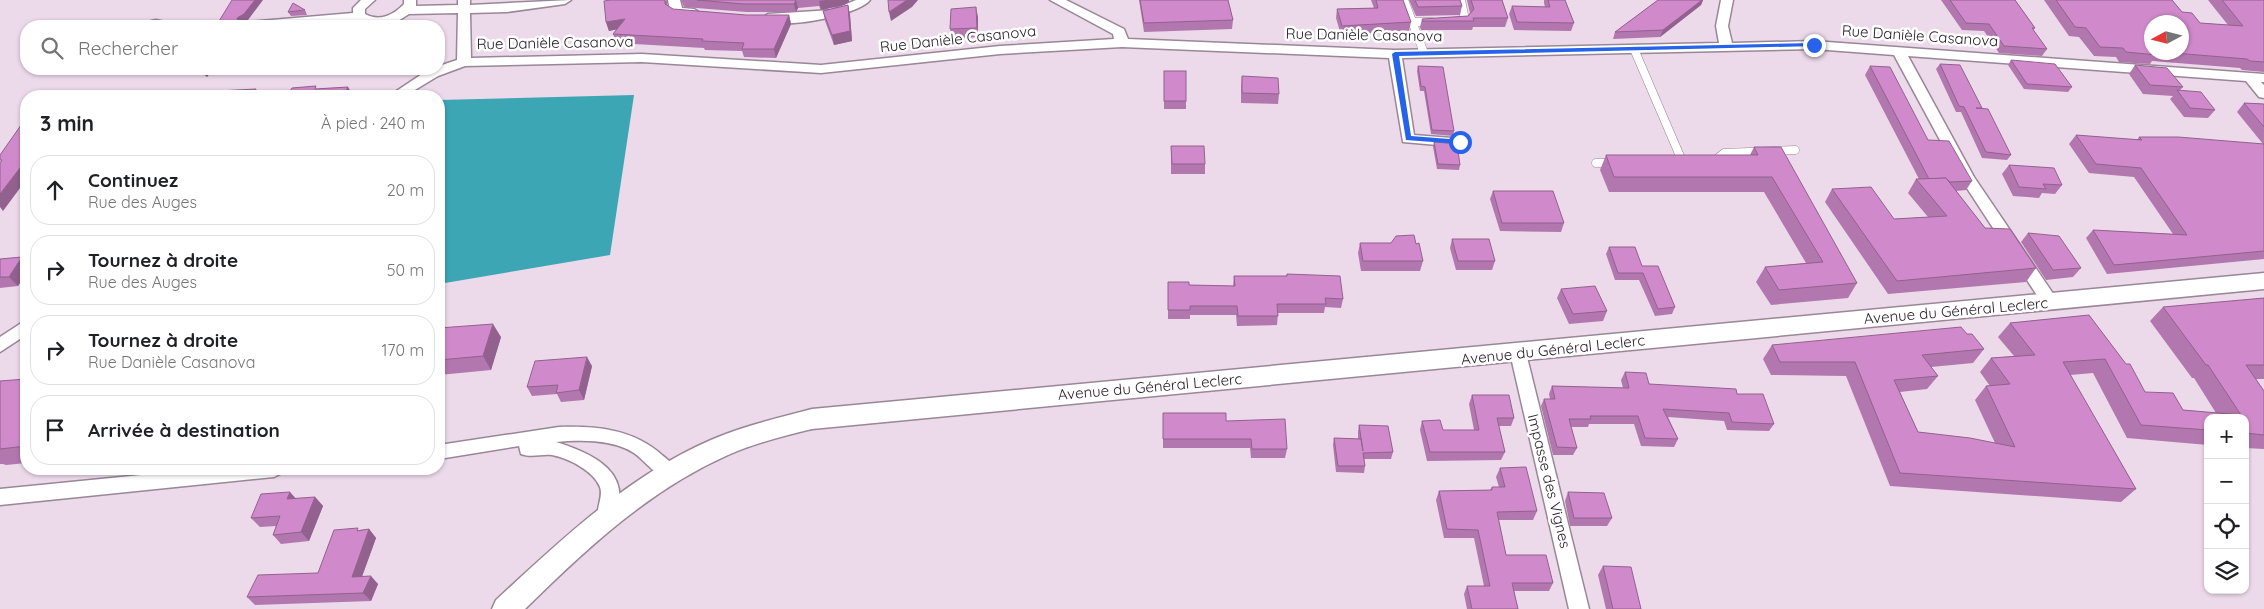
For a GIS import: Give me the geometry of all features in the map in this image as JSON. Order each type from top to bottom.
[{"type":"main road","name":"Avenue du Général Leclerc","points":[[506,609],[575,542],[606,516],[659,478],[736,440],[765,430],[842,415],[1518,354],[2264,281]]},
{"type":"street","points":[[359,16],[359,8],[368,0]]},
{"type":"street","points":[[386,20],[394,18],[408,5],[465,5],[507,8],[565,0]]},
{"type":"street","points":[[674,0],[676,12],[704,14]]},
{"type":"street","points":[[752,18],[804,18],[857,7],[864,0]]},
{"type":"street","points":[[1056,0],[1119,32],[1122,43]]},
{"type":"street","points":[[1726,46],[1722,26],[1727,0]]},
{"type":"street","points":[[464,62],[465,5]]},
{"type":"street","points":[[329,20],[359,16],[367,20]]},
{"type":"street","name":"Rue Danièle Casanova","points":[[445,68],[464,62],[642,58],[821,69],[1000,50],[1122,43],[1395,54],[1814,45],[2264,78]]},
{"type":"street","points":[[1899,51],[1968,179],[2050,302]]},
{"type":"street","points":[[1395,54],[1408,138],[1460,142]]},
{"type":"street","name":"Rue Danièle Casanova","points":[[405,90],[428,75]]},
{"type":"street","points":[[2250,77],[2264,94]]},
{"type":"street","points":[[0,346],[20,331]]},
{"type":"street","name":"Impasse des Vignes","points":[[1518,354],[1580,609]]},
{"type":"street","points":[[445,451],[514,440],[569,435],[604,436],[630,442],[649,454],[659,478]]},
{"type":"street","points":[[457,450],[552,448],[576,456],[601,471],[610,489],[606,516]]},
{"type":"street","points":[[0,496],[213,475]]},
{"type":"lane","points":[[1404,0],[1424,53]]},
{"type":"lane","points":[[1452,22],[1465,20],[1461,0]]},
{"type":"lane","points":[[1413,22],[1442,22]]},
{"type":"lane","points":[[1634,49],[1687,162],[1673,163]]},
{"type":"lane","points":[[1708,162],[1716,162],[1724,153],[1795,150]]},
{"type":"lane","points":[[1596,163],[1625,163]]},
{"type":"water","points":[[634,95],[610,255],[445,283],[445,100]]},
{"type":"building","points":[[232,0],[255,0],[244,14],[237,18],[238,20],[220,20]]},
{"type":"building","points":[[665,0],[665,4],[673,9],[746,15],[789,15],[774,49],[742,49],[744,43],[613,34],[625,19],[606,22],[604,1]]},
{"type":"building","points":[[697,0],[796,0],[794,4],[744,4]]},
{"type":"building","points":[[888,0],[907,0],[889,12]]},
{"type":"building","points":[[1140,0],[1228,0],[1233,20],[1144,23]]},
{"type":"building","points":[[1376,0],[1403,0],[1411,22],[1342,26],[1337,9],[1378,8]]},
{"type":"building","points":[[1415,0],[1460,0],[1462,6],[1418,7]]},
{"type":"building","points":[[1471,0],[1502,0],[1508,18],[1473,18],[1474,21],[1423,21],[1422,19],[1468,16],[1474,9]]},
{"type":"building","points":[[1548,0],[1565,0],[1574,23],[1517,22],[1512,6],[1550,7]]},
{"type":"building","points":[[1658,0],[1702,0],[1663,30],[1615,32]]},
{"type":"building","points":[[1950,0],[2015,0],[2047,49],[2004,46],[1989,24],[1966,23]]},
{"type":"building","points":[[2056,0],[2172,0],[2182,12],[2192,13],[2200,23],[2243,26],[2222,0],[2264,0],[2264,62],[2189,54],[2189,15],[2144,15],[2144,54],[2126,52],[2123,48],[2100,47],[2086,28],[2075,27]]},
{"type":"building","points":[[293,3],[305,10],[288,12]]},
{"type":"building","points":[[848,5],[850,31],[832,35],[823,11]]},
{"type":"building","points":[[976,7],[977,28],[950,29],[951,9]]},
{"type":"building","points":[[2011,60],[2055,64],[2072,87],[2027,84]]},
{"type":"building","points":[[1940,64],[1960,65],[1982,108],[1976,108],[1988,109],[2011,155],[1986,152],[1964,107],[1959,106]]},
{"type":"building","points":[[2135,65],[2167,68],[2183,87],[2150,85]]},
{"type":"building","points":[[1418,66],[1443,67],[1454,131],[1432,130],[1425,87],[1421,86]]},
{"type":"building","points":[[1870,66],[1890,67],[1928,140],[1949,141],[1972,181],[1950,182],[1946,178],[1929,179]]},
{"type":"building","points":[[1164,71],[1186,71],[1186,101],[1164,101]]},
{"type":"building","points":[[1242,76],[1278,78],[1279,94],[1242,93]]},
{"type":"building","points":[[316,86],[315,89],[348,87],[346,90],[291,90],[292,88]]},
{"type":"building","points":[[2177,90],[2201,92],[2215,110],[2190,108]]},
{"type":"building","points":[[2244,103],[2264,104],[2264,127]]},
{"type":"building","points":[[20,127],[20,168],[0,194],[0,163],[2,160],[0,160],[0,155]]},
{"type":"building","points":[[2076,135],[2142,140],[2139,137],[2178,137],[2264,144],[2264,251],[2114,265],[2093,230],[2187,235],[2141,168],[2096,164]]},
{"type":"building","points":[[1434,142],[1457,144],[1460,165],[1438,164]]},
{"type":"building","points":[[1171,146],[1204,146],[1205,164],[1172,164]]},
{"type":"building","points":[[1754,147],[1781,147],[1857,283],[1779,290],[1765,267],[1823,262],[1772,177],[1614,177],[1606,155],[1758,155]]},
{"type":"building","points":[[2009,165],[2054,168],[2062,185],[2043,184],[2046,189],[2019,187]]},
{"type":"building","points":[[1946,178],[1985,228],[2010,229],[2036,268],[1897,281],[1832,189],[1871,187],[1894,219],[1947,216],[1916,179]]},
{"type":"building","points":[[1493,191],[1553,191],[1564,223],[1502,223]]},
{"type":"building","points":[[2028,233],[2059,236],[2081,268],[2053,270]]},
{"type":"building","points":[[1414,235],[1416,244],[1419,243],[1423,261],[1363,261],[1360,243],[1391,243],[1396,236]]},
{"type":"building","points":[[1452,239],[1489,239],[1495,261],[1458,261]]},
{"type":"building","points":[[1609,247],[1635,247],[1642,266],[1658,266],[1675,307],[1658,309],[1643,273],[1618,273]]},
{"type":"building","points":[[20,257],[9,277],[0,277],[0,259]]},
{"type":"building","points":[[1287,274],[1340,276],[1343,299],[1325,298],[1326,304],[1277,304],[1278,316],[1238,316],[1237,306],[1190,306],[1190,310],[1168,310],[1168,282],[1189,282],[1189,285],[1235,286],[1234,276],[1287,276]]},
{"type":"building","points":[[1595,286],[1607,311],[1573,314],[1561,289]]},
{"type":"building","points":[[2264,298],[2264,365],[2246,365],[2264,391],[2264,435],[2249,433],[2249,414],[2240,414],[2208,365],[2206,365],[2163,307]]},
{"type":"building","points":[[2089,315],[2126,364],[2130,364],[2145,392],[2173,393],[2183,410],[2229,414],[2204,414],[2204,430],[2141,425],[2105,359],[2063,362],[2136,489],[1900,473],[1855,362],[1780,362],[1772,345],[1961,327],[1967,334],[1972,334],[1984,349],[1922,355],[1938,376],[1894,380],[1918,432],[1970,438],[2015,447],[1986,386],[2010,384],[1991,358],[2035,355],[2010,323]]},
{"type":"building","points":[[493,324],[483,356],[445,359],[445,328]]},
{"type":"building","points":[[587,357],[579,390],[556,393],[558,385],[527,387],[535,361]]},
{"type":"building","points":[[1625,372],[1646,373],[1649,384],[1736,389],[1737,394],[1763,394],[1774,424],[1732,422],[1729,413],[1663,409],[1678,439],[1645,438],[1638,416],[1590,416],[1591,419],[1569,419],[1577,448],[1557,447],[1544,399],[1555,399],[1552,386],[1629,388]]},
{"type":"building","points":[[20,379],[20,447],[0,449],[0,381]]},
{"type":"building","points":[[1472,395],[1509,395],[1514,418],[1497,418],[1505,452],[1430,452],[1422,421],[1440,420],[1443,430],[1479,430]]},
{"type":"building","points":[[1163,413],[1226,413],[1226,421],[1285,419],[1287,449],[1252,449],[1251,439],[1163,439]]},
{"type":"building","points":[[1359,425],[1388,426],[1393,452],[1363,453],[1365,466],[1338,466],[1334,438],[1361,439],[1363,451]]},
{"type":"building","points":[[1526,467],[1537,511],[1497,512],[1506,555],[1546,555],[1553,583],[1512,583],[1518,609],[1472,609],[1467,586],[1490,586],[1478,530],[1447,529],[1439,491],[1492,490],[1492,487],[1505,487],[1500,468]]},
{"type":"building","points":[[290,492],[287,499],[315,497],[301,532],[273,535],[280,516],[251,518],[261,494]]},
{"type":"building","points":[[1568,492],[1604,493],[1612,518],[1574,518]]},
{"type":"building","points":[[358,528],[357,531],[369,529],[352,577],[371,576],[363,593],[247,597],[258,575],[318,573],[334,530]]},
{"type":"building","points":[[1603,566],[1631,567],[1641,609],[1613,609]]},
{"type":"route","points":[[1460,142],[1408,138],[1395,54],[1814,45]]}]
